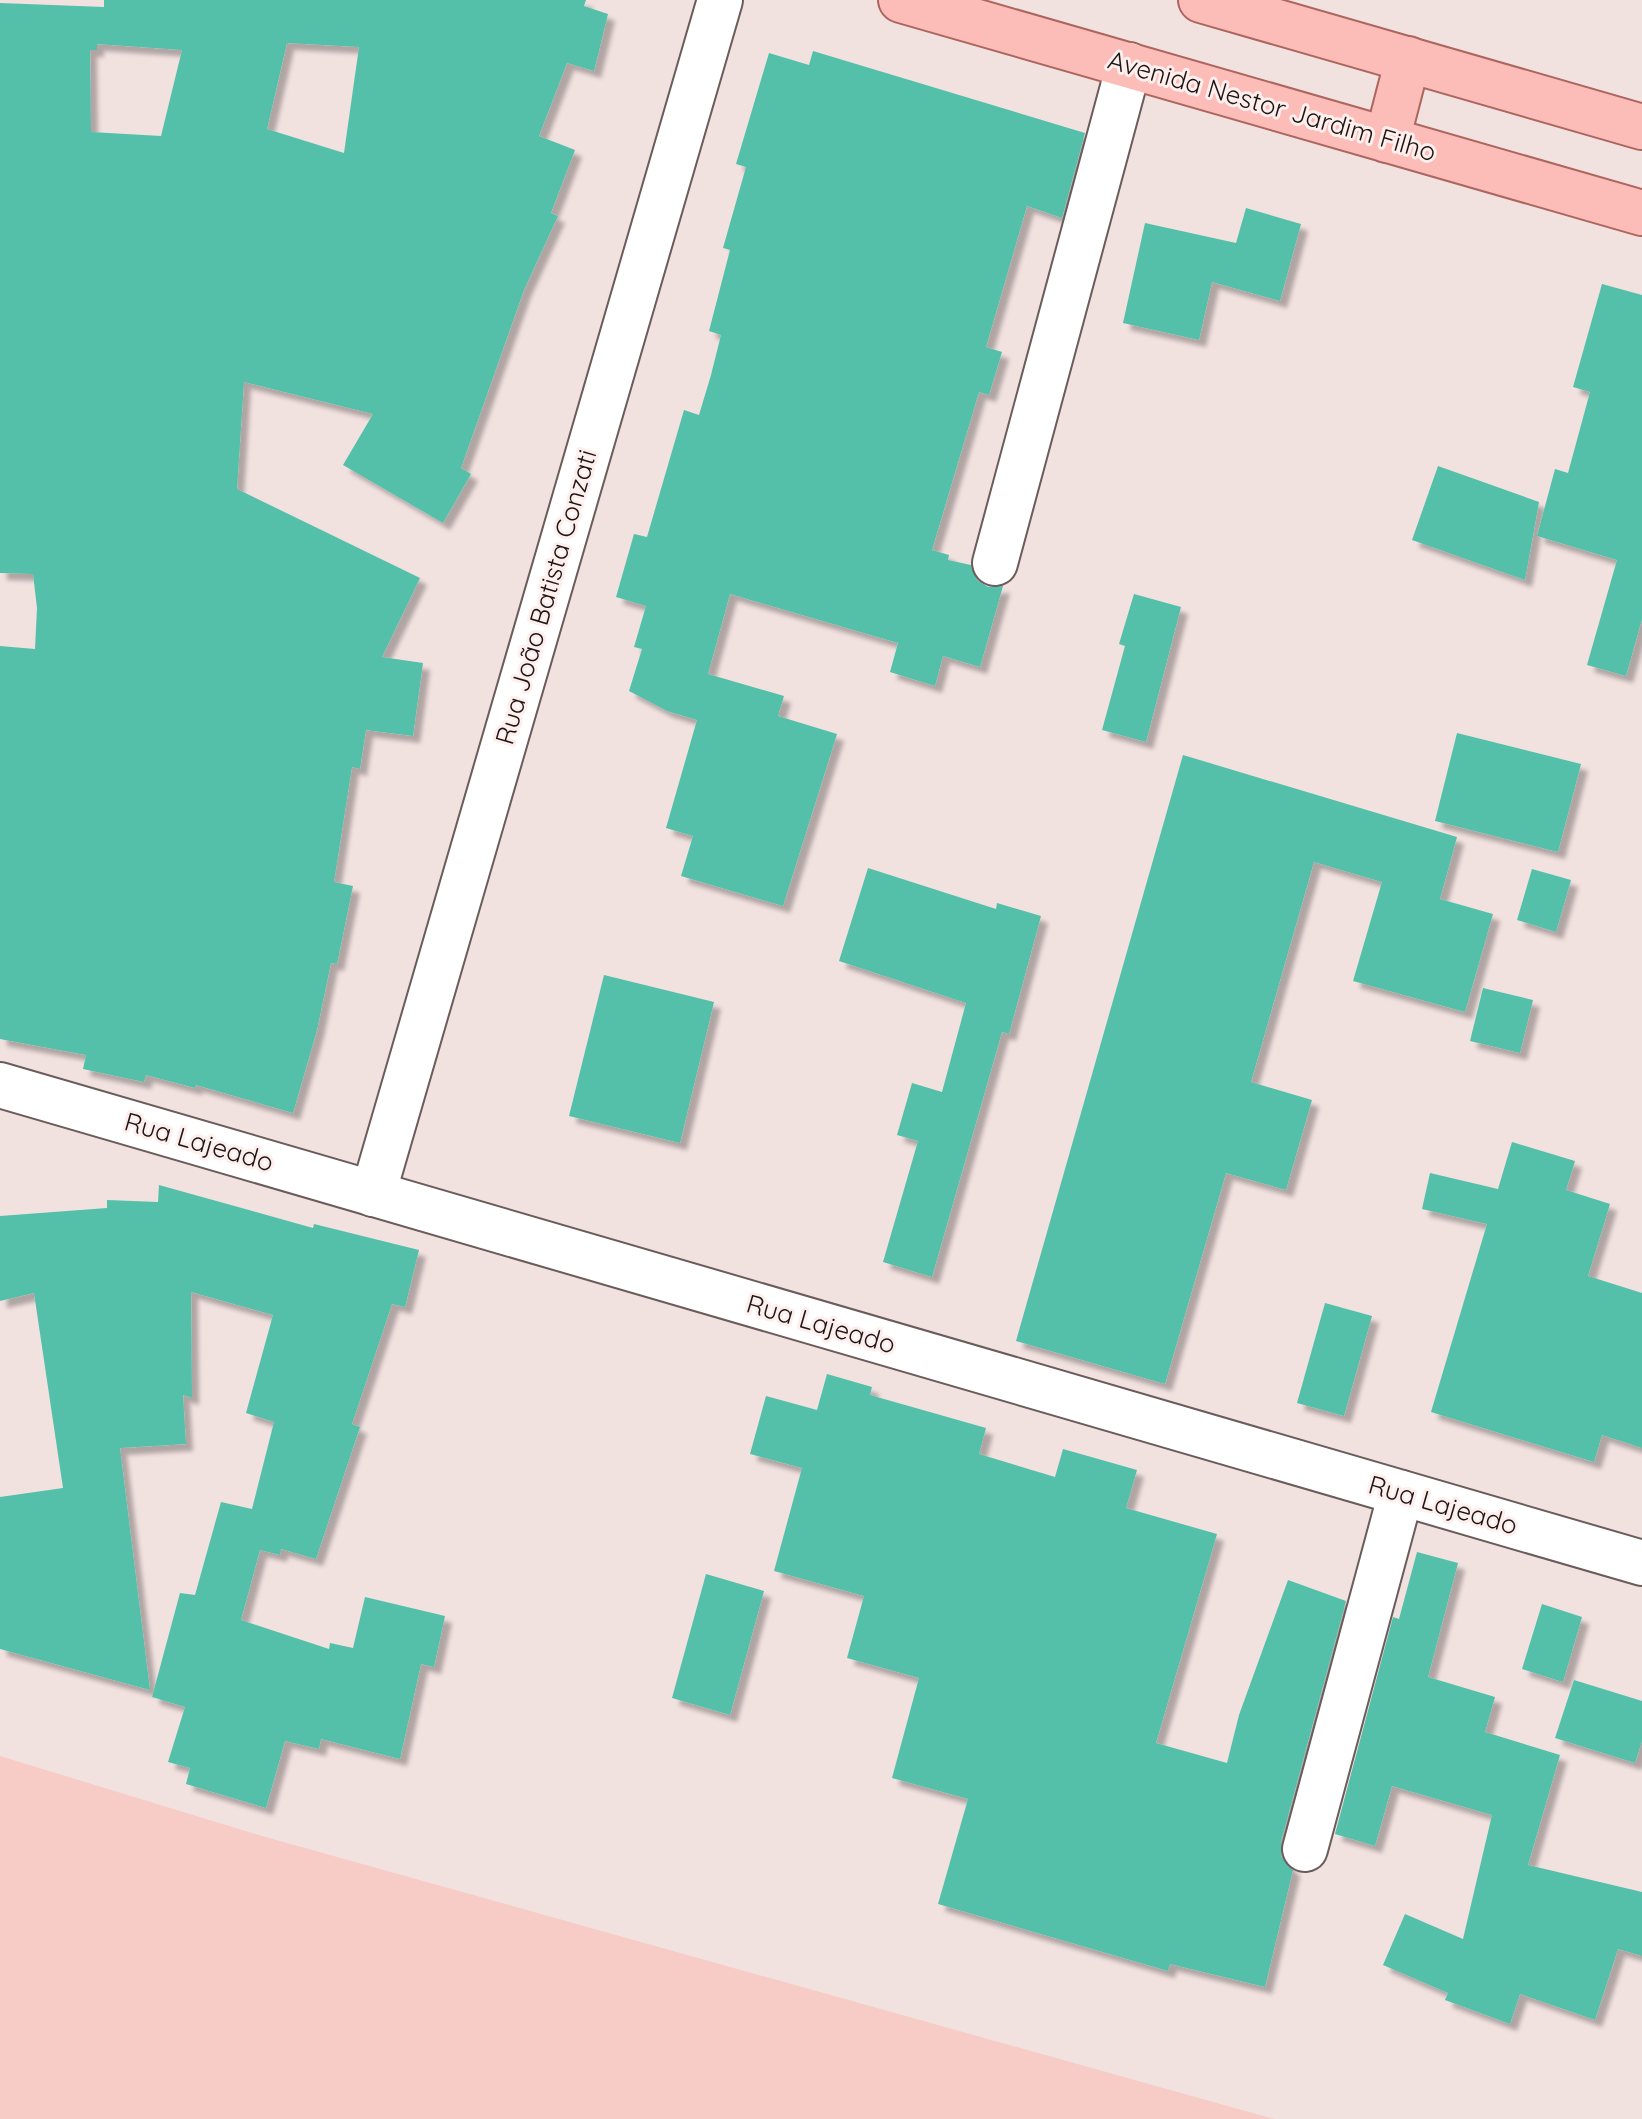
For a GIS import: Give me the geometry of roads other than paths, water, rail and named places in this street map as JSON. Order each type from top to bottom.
[{"type":"main road","name":"Avenida Nestor Jardim Filho","points":[[901,0],[1642,213]]},
{"type":"main road","points":[[1201,0],[1642,127]]},
{"type":"main road","points":[[1387,140],[1408,59]]},
{"type":"street","name":"Rua João Batista Conzati","points":[[373,1194],[720,0]]},
{"type":"street","points":[[995,563],[1129,65]]},
{"type":"street","name":"Rua Lajeado","points":[[0,1085],[1642,1563]]},
{"type":"street","points":[[1305,1849],[1401,1493]]}]
